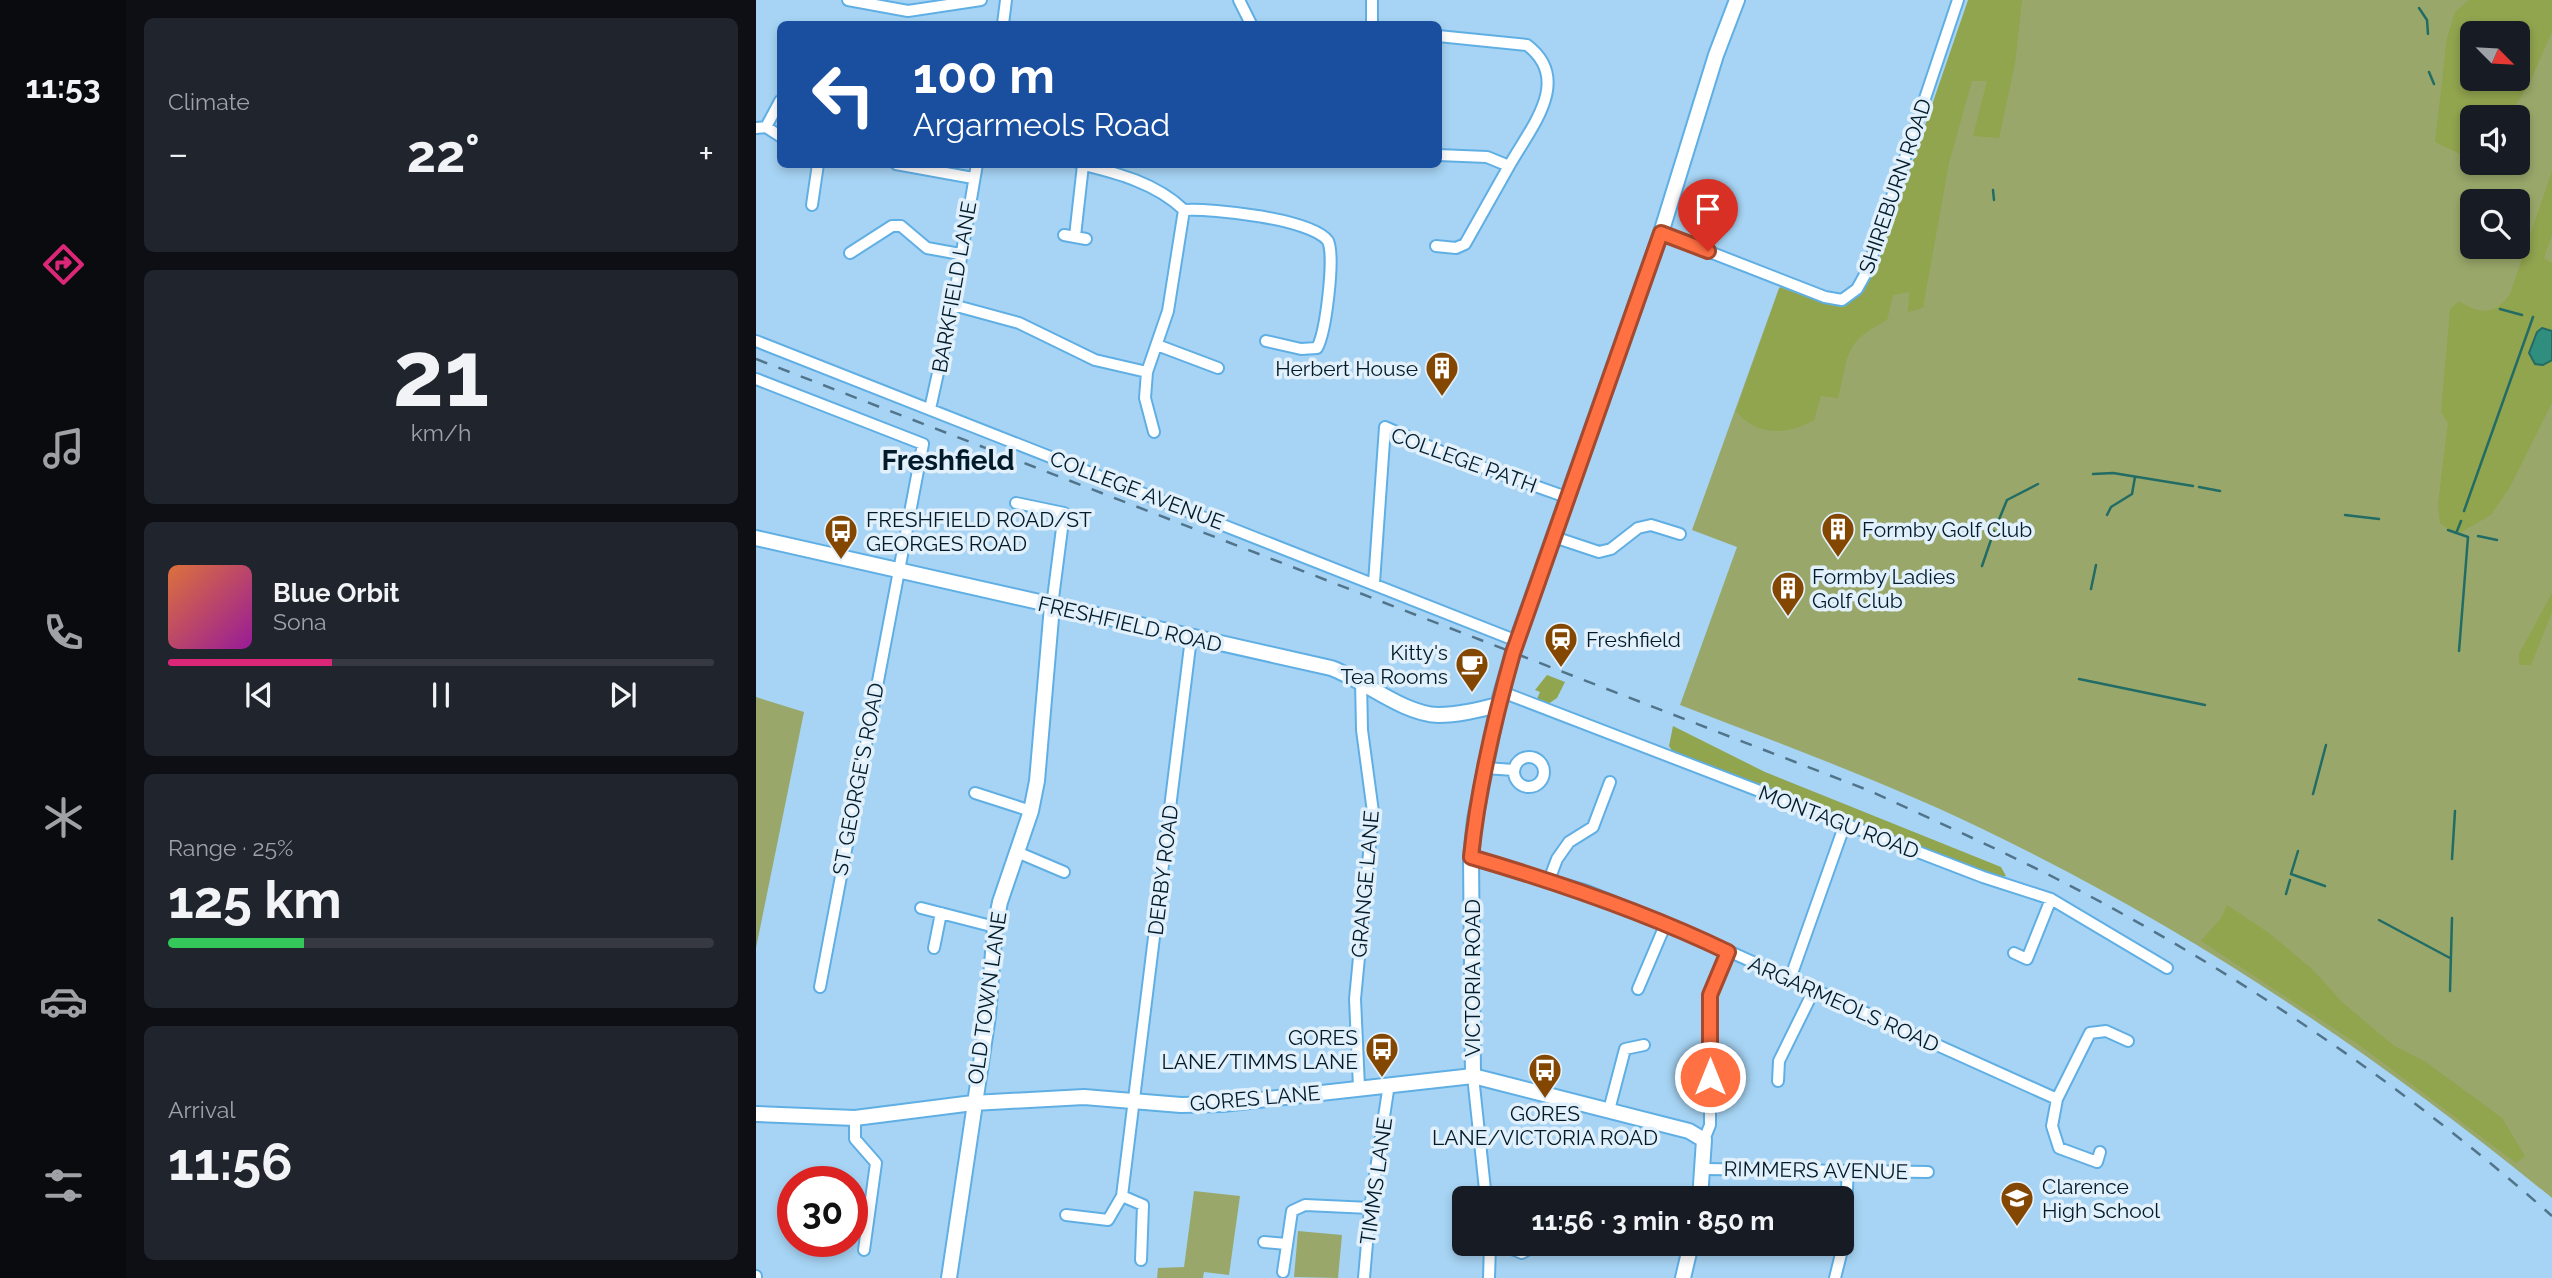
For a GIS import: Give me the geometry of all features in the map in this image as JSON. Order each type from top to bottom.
[{"type":"street","points":[[848,0],[926,10],[981,0]]},
{"type":"street","points":[[1003,21],[1006,0]]},
{"type":"street","points":[[1239,0],[1250,21]]},
{"type":"street","points":[[1372,0],[1372,21]]},
{"type":"street","name":"VICTORIA ROAD","points":[[1485,1186],[1472,1076],[1471,857],[1485,768],[1500,699],[1517,641],[1661,233],[1716,55],[1737,0]]},
{"type":"street","name":"SHIREBURN ROAD","points":[[1661,233],[1825,298],[1842,300],[1857,289],[1867,271],[1958,0]]},
{"type":"street","points":[[1436,246],[1456,248],[1465,244],[1544,101],[1549,85],[1548,66],[1527,45],[1442,36]]},
{"type":"street","points":[[761,128],[777,105]]},
{"type":"street","points":[[1442,155],[1487,157],[1509,166]]},
{"type":"street","points":[[812,205],[817,168]]},
{"type":"street","points":[[918,168],[973,178]]},
{"type":"street","name":"BARKFIELD LANE","points":[[930,409],[953,305],[975,168]]},
{"type":"street","points":[[1075,236],[1081,168]]},
{"type":"street","points":[[1092,168],[1132,179],[1167,194],[1184,210],[1272,218],[1319,231],[1328,241],[1330,268],[1317,348],[1301,349],[1266,341]]},
{"type":"street","points":[[1154,432],[1145,398],[1147,372],[1168,311],[1184,210]]},
{"type":"street","points":[[850,253],[892,226],[901,226],[927,248],[960,254]]},
{"type":"street","points":[[953,305],[1019,323],[1095,360],[1147,372]]},
{"type":"street","name":"COLLEGE AVENUE","points":[[756,341],[1517,641]]},
{"type":"street","points":[[1157,345],[1218,369]]},
{"type":"street","points":[[756,379],[923,444],[899,570]]},
{"type":"street","name":"COLLEGE PATH","points":[[1374,583],[1385,427],[1451,456],[1569,498]]},
{"type":"street","points":[[1016,503],[1064,513],[1052,606]]},
{"type":"street","points":[[1554,537],[1599,552],[1611,549],[1638,528],[1651,525],[1680,534]]},
{"type":"street","name":"FRESHFIELD ROAD","points":[[756,538],[1331,668],[1385,695],[1435,715],[1462,713],[1500,699]]},
{"type":"street","name":"ST GEORGE'S ROAD","points":[[820,987],[899,570]]},
{"type":"street","name":"OLD TOWN LANE","points":[[949,1278],[988,1016],[995,927],[1000,902],[1031,811],[1039,768],[1052,606]]},
{"type":"street","name":"DERBY ROAD","points":[[1122,1196],[1136,1102],[1191,638]]},
{"type":"street","name":"GRANGE LANE","points":[[1359,1087],[1355,999],[1373,812],[1363,730],[1361,681]]},
{"type":"street","name":"MONTAGU ROAD","points":[[1500,699],[1983,877],[2052,899],[2167,968]]},
{"type":"street","points":[[1485,768],[1514,770]]},
{"type":"street","points":[[1549,880],[1557,859],[1569,842],[1593,827],[1610,782]]},
{"type":"street","points":[[975,793],[1031,811]]},
{"type":"street","points":[[1790,979],[1845,824]]},
{"type":"street","points":[[1017,852],[1064,872]]},
{"type":"street","name":"ARGARMEOLS ROAD","points":[[1471,857],[1549,880],[1666,923],[2057,1099]]},
{"type":"street","points":[[2014,953],[2031,963],[2052,899]]},
{"type":"street","points":[[921,908],[995,927]]},
{"type":"street","points":[[934,948],[941,913]]},
{"type":"street","points":[[1638,989],[1666,923]]},
{"type":"street","points":[[1702,1186],[1704,1140],[1710,1125],[1710,995],[1728,952]]},
{"type":"street","points":[[1778,1081],[1779,1061],[1814,990]]},
{"type":"street","points":[[2100,1152],[2097,1162],[2059,1148],[2052,1126],[2057,1099],[2090,1033],[2106,1031],[2127,1041]]},
{"type":"street","points":[[1609,1110],[1625,1049],[1644,1045]]},
{"type":"street","name":"GORES LANE","points":[[756,1114],[855,1118],[973,1103],[1084,1097],[1136,1102],[1223,1104],[1472,1076],[1689,1131],[1704,1140]]},
{"type":"street","name":"TIMMS LANE","points":[[1364,1278],[1370,1208],[1389,1084]]},
{"type":"street","points":[[855,1118],[855,1139],[876,1163],[868,1218]]},
{"type":"street","name":"RIMMERS AVENUE","points":[[1704,1169],[1928,1172]]},
{"type":"street","points":[[1835,1278],[1844,1242],[1848,1170]]},
{"type":"street","points":[[1066,1215],[1108,1220],[1122,1196],[1143,1205],[1141,1260]]},
{"type":"street","points":[[1283,1272],[1289,1218],[1298,1207],[1370,1208]]},
{"type":"street","points":[[1264,1242],[1286,1244]]},
{"type":"street","points":[[1489,1278],[1490,1256]]},
{"type":"street","points":[[1683,1278],[1689,1256]]},
{"type":"shaded area","points":[[1968,0],[2022,0],[2015,64],[1999,138],[1973,136],[1987,81],[1972,81],[1949,163],[1923,308],[1908,312],[1909,292],[1893,295],[1887,320],[1862,336],[1850,351],[1838,398],[1821,396],[1814,420],[1783,431],[1753,425],[1736,411],[1780,287],[1825,304],[1844,306],[1861,293],[1875,271]]},
{"type":"shaded area","points":[[1988,0],[2552,0],[2552,1198],[2422,1096],[2355,1049],[2288,1003],[2149,917],[1964,820],[1843,768],[1680,705],[1737,547],[1692,530],[1779,288],[1841,307],[1869,288]]},
{"type":"shaded area","points":[[2469,0],[2552,0],[2552,32],[2530,82],[2530,21],[2460,21],[2460,91],[2525,91],[2516,105],[2460,105],[2460,154],[2435,142],[2447,38],[2455,12]]},
{"type":"shaded area","points":[[2552,171],[2552,235],[2544,258],[2552,263],[2552,403],[2510,487],[2491,515],[2456,535],[2440,523],[2438,504],[2448,423],[2441,412],[2450,309],[2459,301],[2474,309],[2487,311],[2499,306],[2510,294],[2522,259],[2530,259],[2530,235]]},
{"type":"shaded area","points":[[2542,328],[2552,331],[2552,360],[2543,365],[2535,364],[2529,353],[2537,332]]},
{"type":"shaded area","points":[[2552,593],[2552,612],[2531,665],[2519,665],[2519,654]]},
{"type":"shaded area","points":[[1547,675],[1565,682],[1557,698],[1548,704],[1537,699],[1540,692],[1535,690]]},
{"type":"shaded area","points":[[756,697],[804,712],[756,948]]},
{"type":"shaded area","points":[[1673,726],[1765,772],[2001,867],[2006,876],[1998,878],[1673,752],[1669,746]]},
{"type":"shaded area","points":[[2227,905],[2269,933],[2313,970],[2343,1003],[2393,1045],[2426,1062],[2502,1118],[2525,1156],[2516,1163],[2362,1047],[2201,941],[2221,918]]},
{"type":"shaded area","points":[[1194,1191],[1240,1196],[1229,1275],[1204,1272],[1203,1278],[1157,1278],[1158,1268],[1184,1267]]},
{"type":"shaded area","points":[[1298,1231],[1342,1235],[1338,1278],[1294,1277]]},
{"type":"waterway","points":[[2419,8],[2427,20],[2428,34]]},
{"type":"waterway","points":[[2429,72],[2434,84]]},
{"type":"waterway","points":[[1993,190],[1994,200]]},
{"type":"waterway","points":[[2500,309],[2522,315]]},
{"type":"waterway","points":[[2464,511],[2533,317]]},
{"type":"waterway","points":[[2093,474],[2113,473],[2193,486]]},
{"type":"waterway","points":[[2107,515],[2111,507],[2132,494],[2135,477]]},
{"type":"waterway","points":[[1998,522],[2007,500],[2038,484]]},
{"type":"waterway","points":[[2199,487],[2220,491]]},
{"type":"waterway","points":[[2345,515],[2379,519]]},
{"type":"waterway","points":[[2457,531],[2461,521]]},
{"type":"waterway","points":[[2448,530],[2468,537],[2459,651]]},
{"type":"waterway","points":[[1982,566],[1994,531]]},
{"type":"waterway","points":[[2478,536],[2497,540]]},
{"type":"waterway","points":[[2091,589],[2096,565]]},
{"type":"waterway","points":[[2079,679],[2205,705]]},
{"type":"waterway","points":[[2313,794],[2326,745]]},
{"type":"waterway","points":[[2452,859],[2455,811]]},
{"type":"waterway","points":[[2298,851],[2291,874],[2325,886]]},
{"type":"waterway","points":[[2286,894],[2290,880]]},
{"type":"waterway","points":[[2450,991],[2452,918]]},
{"type":"waterway","points":[[2379,920],[2450,958]]},
{"type":"railway","points":[[756,359],[1870,791],[2011,856],[2122,914],[2252,990],[2438,1121],[2552,1216]]},
{"type":"place","name":"Herbert House","points":[[1442,398]]},
{"type":"place","name":"Formby Golf Club","points":[[1838,559]]},
{"type":"place","name":"FRESHFIELD ROAD/ST GEORGES ROAD","points":[[841,561]]},
{"type":"place","name":"Formby Ladies Golf Club","points":[[1788,618]]},
{"type":"place","name":"Freshfield","points":[[1561,669]]},
{"type":"place","name":"Kitty's Tea Rooms","points":[[1472,694]]},
{"type":"place","name":"GORES LANE/TIMMS LANE","points":[[1382,1079]]},
{"type":"place","name":"GORES LANE/VICTORIA ROAD","points":[[1545,1100]]},
{"type":"place","name":"Clarence High School","points":[[2017,1228]]},
{"type":"district","name":"Freshfield","points":[[948,460]]},
{"type":"route","points":[[1708,251],[1661,233],[1513,653],[1498,705],[1475,819],[1471,857],[1587,891],[1728,952],[1710,995],[1710,1077]]}]
